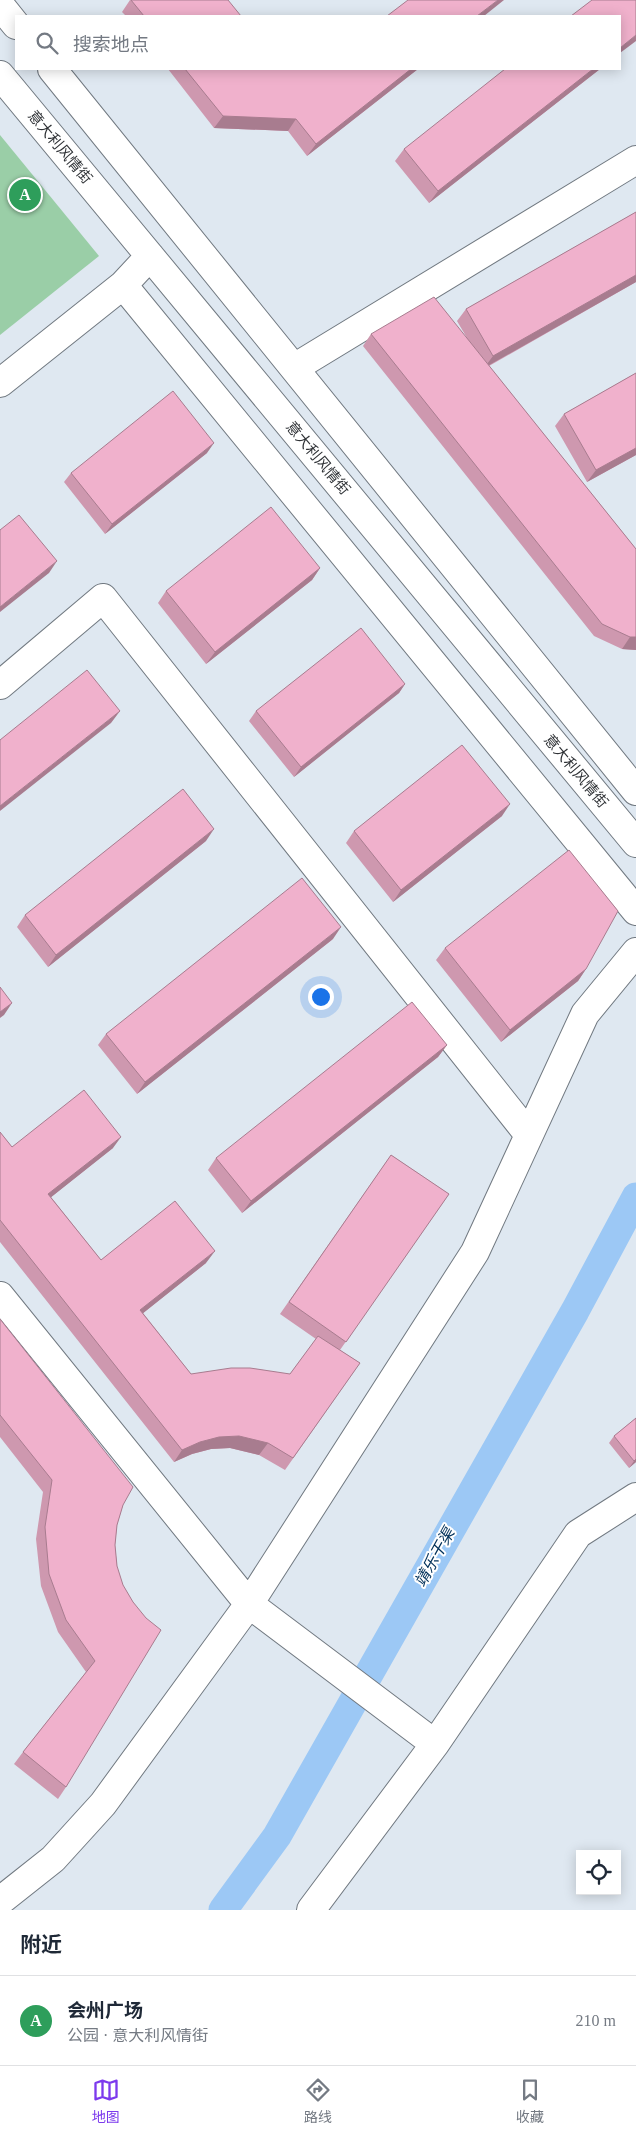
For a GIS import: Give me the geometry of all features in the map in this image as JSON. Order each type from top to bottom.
[{"type":"street","points":[[0,4],[15,24]]},
{"type":"street","points":[[53,70],[294,368],[631,773]]},
{"type":"street","name":"意大利风情街","points":[[0,74],[636,843]]},
{"type":"street","points":[[294,368],[636,160]]},
{"type":"street","points":[[0,383],[123,285],[150,256]]},
{"type":"street","points":[[123,285],[636,911]]},
{"type":"street","points":[[0,686],[102,598],[529,1135]]},
{"type":"street","points":[[0,1901],[53,1859],[103,1804],[249,1604],[475,1252],[585,1014],[636,952]]},
{"type":"street","points":[[0,1296],[249,1604],[436,1744]]},
{"type":"street","points":[[312,1910],[436,1744],[578,1534],[636,1497]]},
{"type":"green space","points":[[0,135],[99,256],[0,335]]},
{"type":"building","points":[[131,0],[228,0],[240,15],[143,15]]},
{"type":"building","points":[[408,0],[498,0],[478,15],[388,15]]},
{"type":"building","points":[[592,0],[636,0],[636,35],[621,47],[621,15],[572,15]]},
{"type":"building","points":[[186,70],[410,70],[316,144],[296,119],[223,116]]},
{"type":"building","points":[[504,70],[592,70],[438,191],[404,149]]},
{"type":"building","points":[[636,212],[636,275],[493,356],[466,309]]},
{"type":"building","points":[[434,297],[636,549],[636,637],[630,637],[602,624],[371,334]]},
{"type":"building","points":[[636,373],[636,448],[596,470],[564,414]]},
{"type":"building","points":[[173,391],[214,443],[112,524],[71,473]]},
{"type":"building","points":[[271,507],[320,568],[215,652],[166,591]]},
{"type":"building","points":[[19,515],[57,561],[0,607],[0,530]]},
{"type":"building","points":[[361,628],[405,684],[301,767],[256,711]]},
{"type":"building","points":[[87,670],[120,711],[0,806],[0,740]]},
{"type":"building","points":[[462,745],[510,804],[401,890],[354,831]]},
{"type":"building","points":[[183,789],[214,829],[56,955],[25,915]]},
{"type":"building","points":[[569,850],[618,911],[586,969],[510,1030],[445,948]]},
{"type":"building","points":[[302,878],[341,927],[145,1082],[106,1034]]},
{"type":"building","points":[[0,987],[12,1003],[0,1012]]},
{"type":"building","points":[[412,1002],[447,1045],[251,1201],[216,1158]]},
{"type":"building","points":[[84,1090],[121,1137],[48,1194],[101,1260],[175,1201],[215,1251],[140,1310],[191,1374],[231,1368],[250,1368],[290,1374],[318,1336],[360,1363],[293,1458],[268,1443],[239,1436],[219,1437],[200,1442],[182,1450],[0,1220],[0,1132],[12,1147]]},
{"type":"building","points":[[391,1155],[449,1194],[346,1342],[289,1302]]},
{"type":"building","points":[[0,1319],[133,1487],[123,1505],[117,1525],[115,1545],[117,1566],[123,1585],[133,1602],[146,1618],[161,1630],[66,1787],[23,1752],[95,1661],[66,1620],[49,1574],[45,1527],[52,1480],[0,1415]]},
{"type":"building","points":[[636,1418],[636,1459],[634,1461],[614,1436]]},
{"type":"waterway","name":"靖乐干渠","points":[[223,1910],[277,1836],[575,1311],[636,1197]]},
{"type":"place","name":"会州广场","points":[[25,195]]}]
